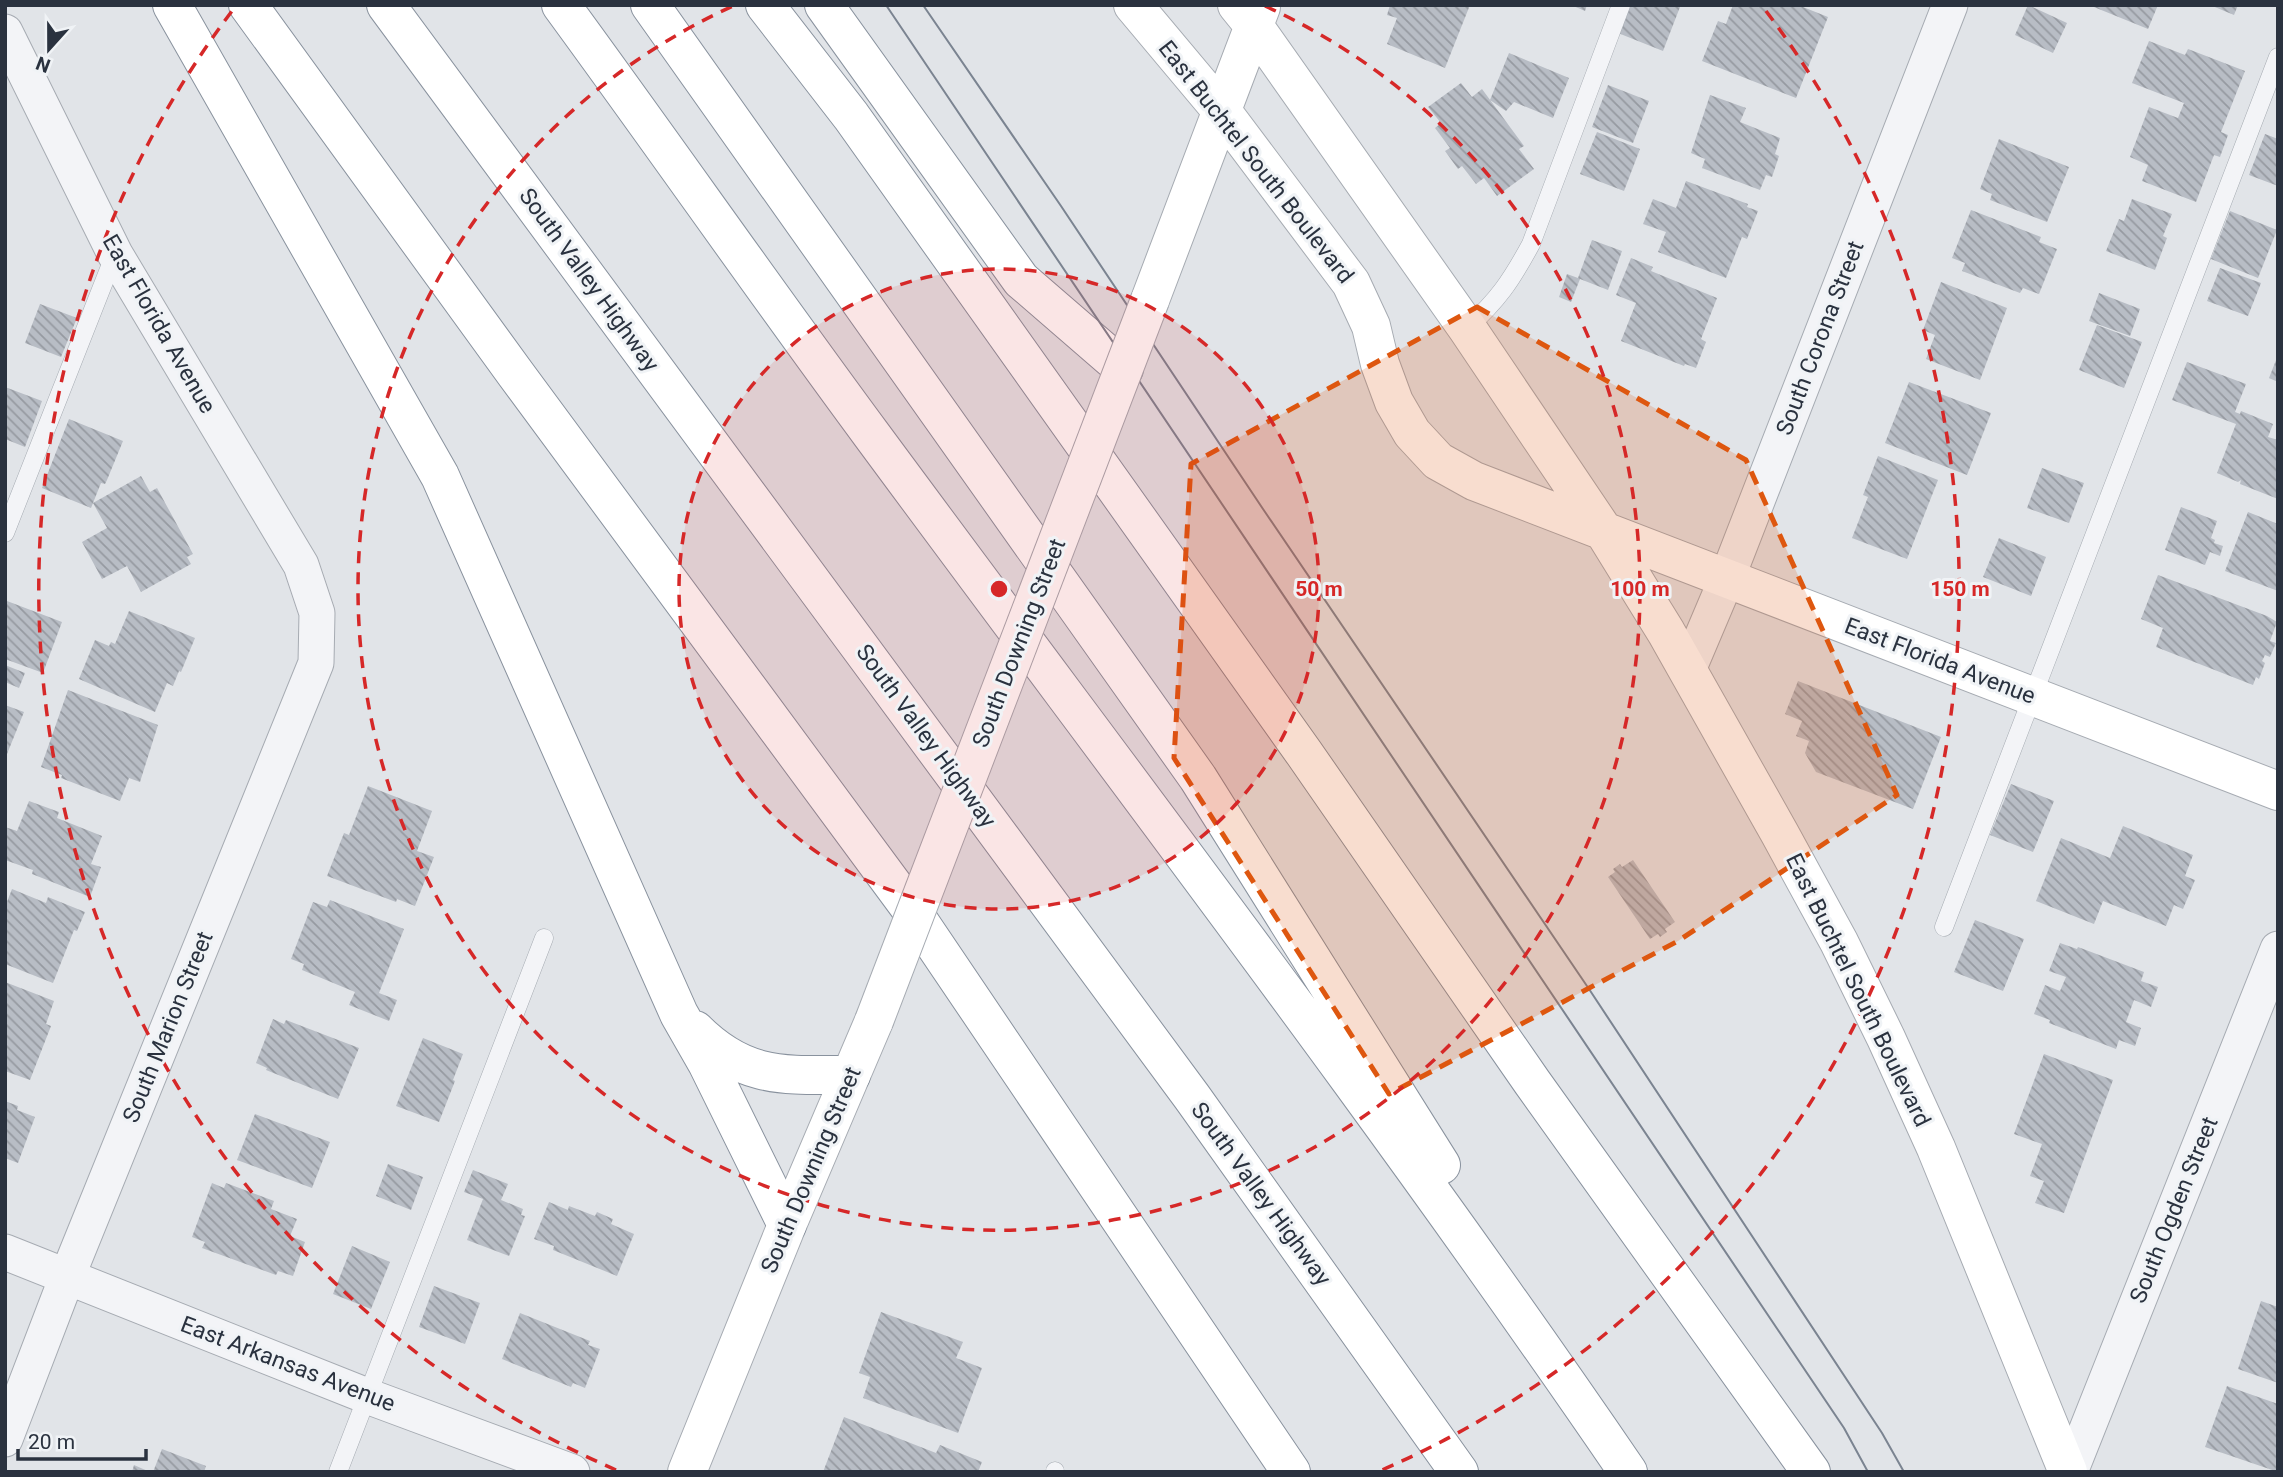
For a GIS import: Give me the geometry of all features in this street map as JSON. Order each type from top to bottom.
[{"type":"main road","points":[[172,5],[440,477],[679,1014],[707,1063],[787,1225]]},
{"type":"main road","points":[[248,5],[514,373],[910,908],[1292,1472]]},
{"type":"main road","name":"South Valley Highway","points":[[386,5],[1184,1086],[1459,1472]]},
{"type":"main road","points":[[561,5],[867,429],[1276,977],[1631,1472]]},
{"type":"main road","points":[[650,5],[1198,778],[1631,1472]]},
{"type":"main road","points":[[765,5],[851,116],[1304,753],[1540,1093],[1802,1458]]},
{"type":"main road","points":[[824,5],[1021,280],[1124,369]]},
{"type":"main road","name":"East Buchtel South Boulevard","points":[[1133,5],[1221,110],[1351,283],[1371,326],[1380,364],[1394,402],[1412,433],[1438,461],[1474,481],[1603,530]]},
{"type":"main road","name":"South Downing Street","points":[[687,1472],[787,1225],[874,1021],[1168,253],[1221,110],[1251,12]]},
{"type":"main road","name":"East Buchtel South Boulevard","points":[[1251,12],[1603,530],[1688,670],[1832,930],[1886,1038],[1941,1161],[2069,1472]]},
{"type":"main road","name":"East Florida Avenue","points":[[1603,530],[2278,791]]},
{"type":"main road","points":[[679,1014],[713,1048],[746,1067],[778,1075],[851,1075]]},
{"type":"street","name":"South Corona Street","points":[[1688,670],[1727,578],[1950,5]]},
{"type":"street","name":"East Florida Avenue","points":[[5,32],[116,254],[301,565],[317,613]]},
{"type":"street","name":"South Marion Street","points":[[5,1439],[67,1276],[316,663],[317,613]]},
{"type":"street","name":"South Ogden Street","points":[[2069,1472],[2278,949]]},
{"type":"street","name":"East Arkansas Avenue","points":[[5,1252],[368,1396],[572,1472]]},
{"type":"lane","points":[[1467,328],[1494,304],[1515,274],[1531,244],[1621,5]]},
{"type":"lane","points":[[1944,927],[2278,57]]},
{"type":"lane","points":[[5,533],[116,254]]},
{"type":"lane","points":[[338,1472],[544,938]]},
{"type":"highlighted area","points":[[1477,307],[1746,460],[1897,795],[1678,941],[1389,1094],[1174,758],[1191,464]]},
{"type":"building","points":[[1390,5],[1470,5],[1445,68],[1387,44],[1397,18],[1387,15]]},
{"type":"building","points":[[1571,5],[1587,5],[1585,11]]},
{"type":"building","points":[[1629,5],[1680,7],[1663,51],[1618,33]]},
{"type":"building","points":[[1733,5],[1798,5],[1828,17],[1796,98],[1702,61],[1718,21],[1726,24]]},
{"type":"building","points":[[2028,5],[2067,23],[2053,53],[2015,35]]},
{"type":"building","points":[[2089,5],[2158,5],[2148,29]]},
{"type":"building","points":[[2210,5],[2238,5],[2234,15]]},
{"type":"building","points":[[2149,41],[2185,55],[2188,49],[2245,71],[2221,132],[2228,135],[2220,157],[2214,155],[2196,202],[2142,181],[2148,165],[2130,157],[2149,107],[2178,118],[2184,103],[2132,83]]},
{"type":"building","points":[[1509,53],[1569,78],[1553,118],[1514,102],[1506,111],[1490,100]]},
{"type":"building","points":[[1461,83],[1472,97],[1482,89],[1524,146],[1519,149],[1534,169],[1497,196],[1484,178],[1476,184],[1462,166],[1458,169],[1445,151],[1450,148],[1435,128],[1441,123],[1428,107]]},
{"type":"building","points":[[1608,85],[1649,101],[1633,143],[1592,127]]},
{"type":"building","points":[[1710,95],[1746,108],[1740,122],[1780,138],[1775,154],[1779,156],[1772,177],[1766,175],[1760,190],[1702,168],[1705,159],[1691,153]]},
{"type":"building","points":[[1597,132],[1640,149],[1624,191],[1580,174]]},
{"type":"building","points":[[2265,134],[2278,139],[2278,186],[2249,175]]},
{"type":"building","points":[[1999,139],[2069,167],[2047,222],[1990,200],[1992,194],[1980,189]]},
{"type":"building","points":[[1686,181],[1748,204],[1747,207],[1758,211],[1747,239],[1742,237],[1726,278],[1658,252],[1666,232],[1643,224],[1653,199],[1676,208]]},
{"type":"building","points":[[2132,199],[2172,214],[2163,236],[2167,238],[2155,270],[2106,251],[2119,219],[2124,221]]},
{"type":"building","points":[[1971,210],[2041,237],[2039,242],[2057,249],[2039,294],[2023,288],[2020,293],[1962,271],[1965,263],[1952,258]]},
{"type":"building","points":[[2230,211],[2277,230],[2258,278],[2211,259]]},
{"type":"building","points":[[1592,240],[1622,251],[1608,290],[1580,279],[1571,302],[1559,297],[1567,274],[1578,278]]},
{"type":"building","points":[[1631,258],[1653,267],[1651,271],[1717,298],[1701,339],[1706,342],[1696,368],[1685,364],[1684,366],[1621,341],[1636,303],[1616,295]]},
{"type":"building","points":[[2220,268],[2261,283],[2248,316],[2207,301]]},
{"type":"building","points":[[1941,282],[2007,308],[1980,380],[1926,359],[1935,335],[1923,330]]},
{"type":"building","points":[[2099,293],[2140,309],[2130,336],[2089,321]]},
{"type":"building","points":[[40,304],[77,318],[61,357],[25,343]]},
{"type":"building","points":[[2097,325],[2142,342],[2124,388],[2079,370]]},
{"type":"building","points":[[2278,355],[2278,382],[2269,378]]},
{"type":"building","points":[[2187,362],[2246,384],[2235,412],[2240,414],[2241,411],[2273,424],[2268,437],[2278,440],[2278,499],[2240,484],[2241,480],[2238,482],[2217,473],[2236,424],[2172,400]]},
{"type":"building","points":[[1909,382],[1991,413],[1967,475],[1885,443]]},
{"type":"building","points":[[5,387],[42,401],[25,447],[5,439]]},
{"type":"building","points":[[69,419],[123,441],[107,480],[105,484],[101,483],[91,508],[42,488]]},
{"type":"building","points":[[1878,456],[1938,480],[1907,559],[1852,538],[1868,497],[1863,495]]},
{"type":"building","points":[[2042,468],[2084,483],[2069,523],[2027,508]]},
{"type":"building","points":[[141,476],[150,492],[157,488],[193,554],[187,557],[191,564],[141,592],[127,566],[102,579],[82,542],[107,528],[93,503]]},
{"type":"building","points":[[2181,507],[2217,521],[2211,538],[2215,540],[2214,543],[2223,546],[2220,556],[2210,552],[2205,565],[2165,550]]},
{"type":"building","points":[[2248,512],[2278,524],[2278,591],[2225,571]]},
{"type":"building","points":[[1999,538],[2046,557],[2031,596],[1983,577]]},
{"type":"building","points":[[2158,575],[2277,622],[2270,641],[2276,643],[2270,657],[2265,655],[2259,679],[2256,677],[2253,685],[2156,647],[2163,628],[2141,619]]},
{"type":"building","points":[[7,601],[62,622],[43,673],[5,659]]},
{"type":"building","points":[[129,611],[195,638],[181,672],[179,671],[173,686],[167,683],[155,712],[79,679],[95,640],[109,646],[111,642],[115,644]]},
{"type":"building","points":[[5,665],[25,673],[19,688],[5,682]]},
{"type":"building","points":[[1798,681],[1941,737],[1913,809],[1816,772],[1805,753],[1809,741],[1796,736],[1802,721],[1785,714]]},
{"type":"building","points":[[68,690],[158,725],[140,782],[129,778],[120,801],[61,778],[62,775],[41,767]]},
{"type":"building","points":[[5,705],[24,712],[5,759]]},
{"type":"building","points":[[2011,784],[2054,801],[2033,852],[1990,835]]},
{"type":"building","points":[[368,786],[432,811],[417,851],[434,857],[415,906],[397,899],[396,902],[327,876],[344,833],[349,835]]},
{"type":"building","points":[[29,801],[59,812],[57,818],[102,836],[91,864],[101,867],[90,897],[5,860],[5,827],[17,831]]},
{"type":"building","points":[[2123,826],[2193,855],[2185,876],[2195,880],[2183,909],[2174,905],[2166,926],[2103,901],[2094,924],[2036,901],[2061,838],[2110,858]]},
{"type":"building","points":[[1633,860],[1675,922],[1665,929],[1667,932],[1660,937],[1658,934],[1650,939],[1608,877],[1620,864],[1622,867]]},
{"type":"building","points":[[12,889],[46,903],[48,897],[85,912],[77,931],[74,930],[53,983],[5,964],[5,907]]},
{"type":"building","points":[[330,900],[404,929],[379,993],[397,1000],[389,1021],[349,1005],[355,992],[302,970],[304,964],[291,959],[313,902],[327,907]]},
{"type":"building","points":[[1975,920],[2024,939],[2003,991],[1954,972]]},
{"type":"building","points":[[2060,943],[2144,972],[2141,981],[2158,987],[2151,1007],[2134,1000],[2126,1022],[2141,1028],[2135,1046],[2119,1040],[2116,1049],[2049,1023],[2050,1020],[2034,1014],[2045,985],[2060,991],[2066,977],[2049,971]]},
{"type":"building","points":[[5,982],[54,1001],[46,1024],[51,1026],[30,1080],[5,1071]]},
{"type":"building","points":[[273,1019],[284,1024],[286,1020],[359,1048],[338,1099],[266,1070],[267,1068],[256,1063]]},
{"type":"building","points":[[423,1038],[463,1054],[439,1122],[396,1106]]},
{"type":"building","points":[[2044,1054],[2113,1080],[2064,1213],[2035,1203],[2044,1181],[2030,1176],[2042,1144],[2014,1134]]},
{"type":"building","points":[[5,1101],[18,1106],[17,1110],[35,1117],[18,1163],[5,1158]]},
{"type":"building","points":[[255,1114],[330,1142],[312,1188],[237,1160]]},
{"type":"building","points":[[388,1164],[423,1177],[411,1210],[376,1196]]},
{"type":"building","points":[[473,1170],[508,1184],[501,1200],[523,1209],[521,1215],[525,1216],[509,1256],[467,1240],[483,1199],[464,1192]]},
{"type":"building","points":[[212,1183],[224,1188],[226,1183],[274,1201],[271,1209],[297,1219],[290,1236],[305,1242],[293,1276],[278,1271],[276,1275],[202,1248],[205,1242],[192,1237]]},
{"type":"building","points":[[549,1202],[568,1210],[569,1206],[595,1216],[597,1212],[613,1219],[611,1224],[634,1234],[617,1276],[553,1250],[554,1246],[534,1239]]},
{"type":"building","points":[[352,1246],[390,1262],[371,1309],[333,1294]]},
{"type":"building","points":[[434,1286],[480,1303],[465,1344],[419,1327]]},
{"type":"building","points":[[2261,1301],[2278,1307],[2278,1383],[2238,1369]]},
{"type":"building","points":[[881,1312],[963,1342],[956,1358],[982,1368],[958,1433],[863,1398],[870,1377],[859,1373]]},
{"type":"building","points":[[520,1313],[590,1341],[588,1345],[600,1349],[585,1388],[573,1383],[571,1387],[502,1359]]},
{"type":"building","points":[[2227,1386],[2278,1404],[2278,1472],[2205,1447]]},
{"type":"building","points":[[844,1417],[936,1453],[940,1445],[982,1462],[978,1472],[823,1472]]},
{"type":"building","points":[[162,1449],[206,1466],[204,1472],[153,1472]]},
{"type":"building","points":[[134,1465],[150,1472],[132,1472]]},
{"type":"tram line","points":[[886,5],[1844,1428],[1868,1472]]},
{"type":"tram line","points":[[923,5],[1589,989],[1882,1433],[1904,1472]]}]
